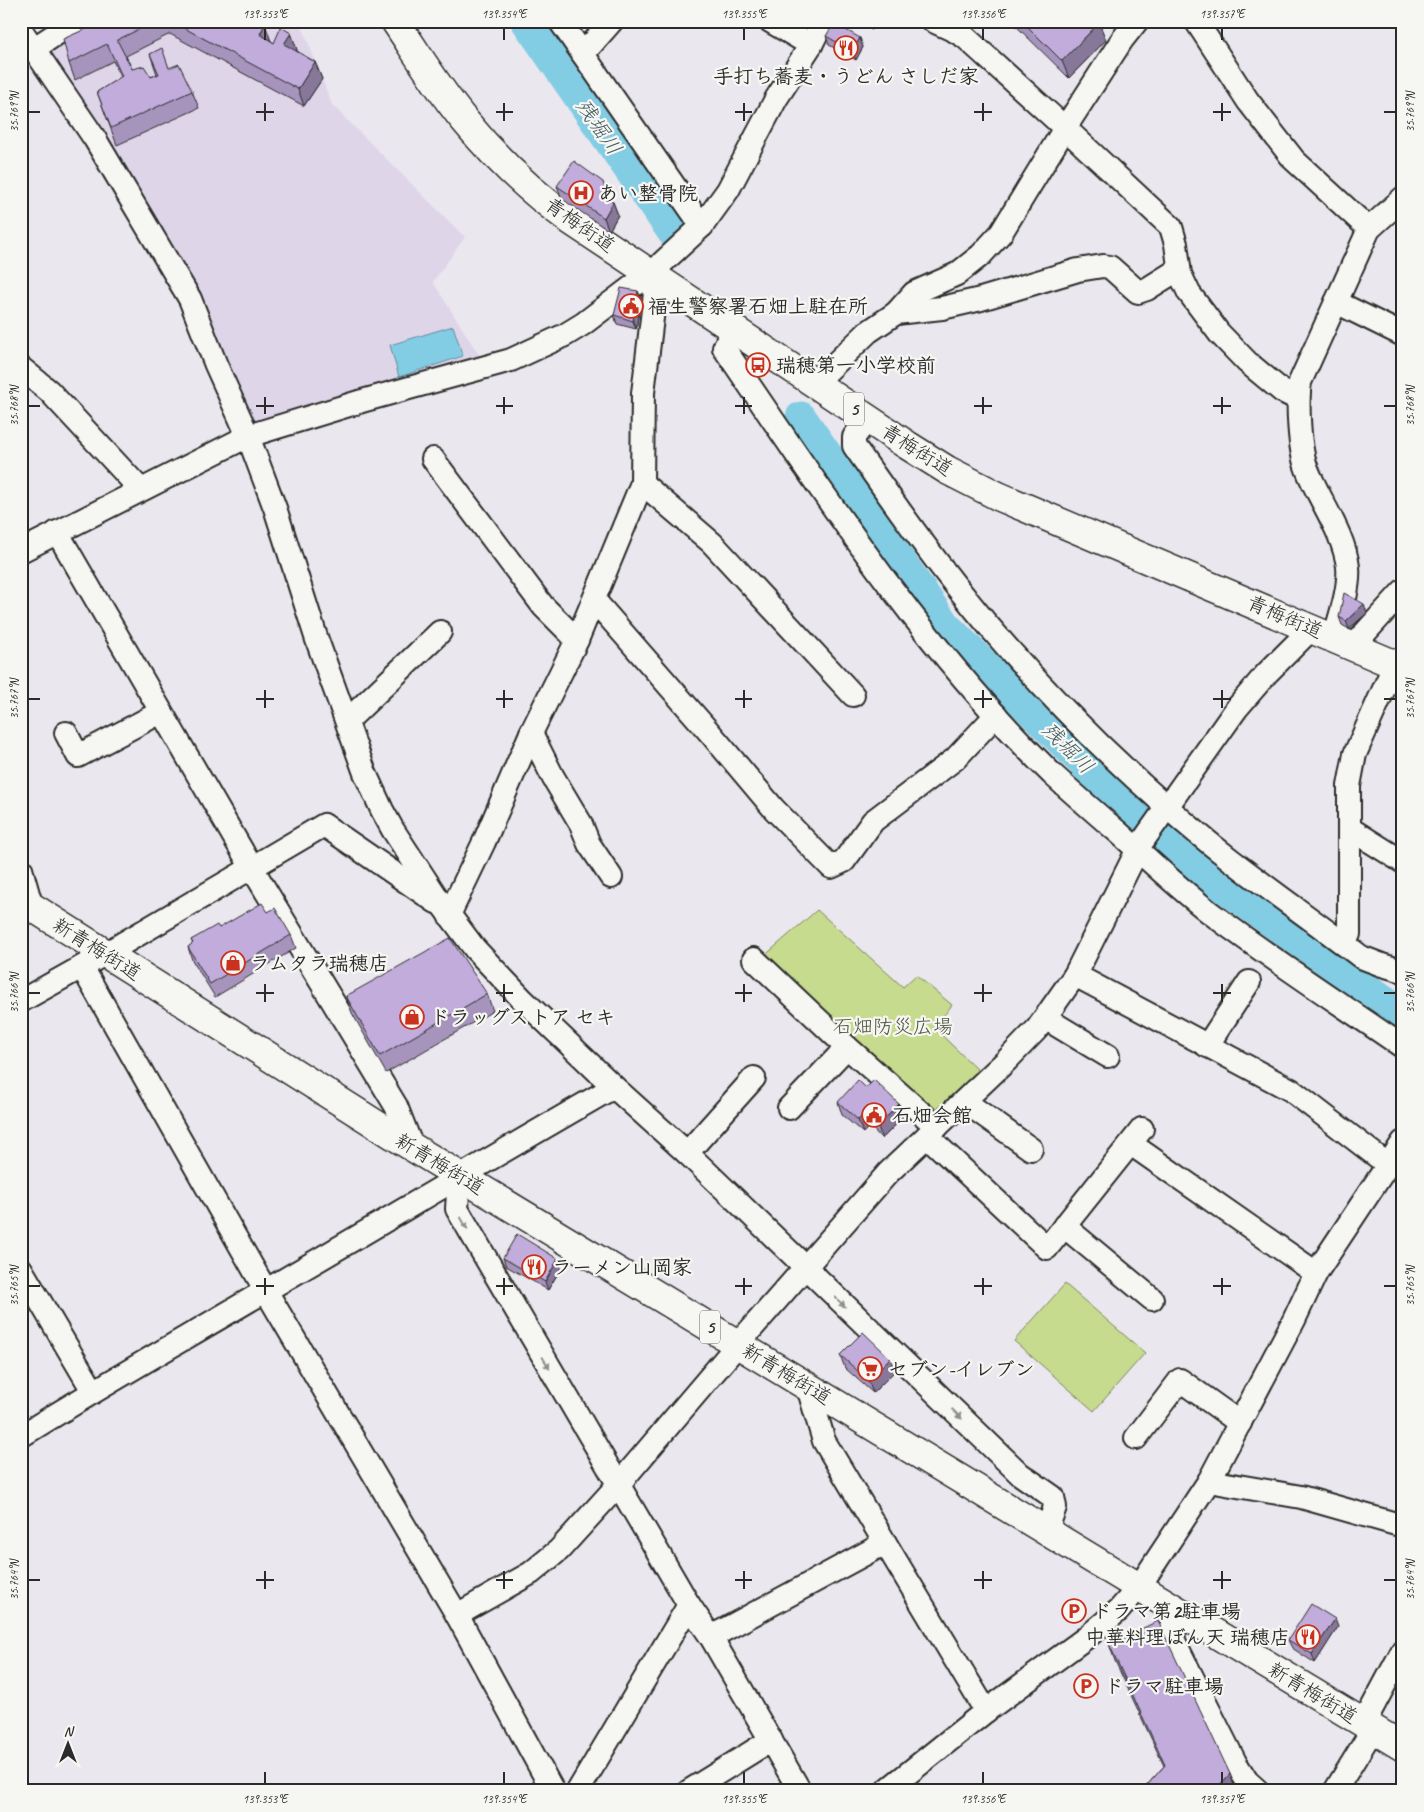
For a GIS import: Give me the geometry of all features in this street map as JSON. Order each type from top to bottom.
[{"type":"main road","name":"青梅街道","points":[[395,21],[454,107],[476,135],[511,171],[553,207],[733,329],[948,470],[998,496],[1399,666]]},
{"type":"main road","name":"新青梅街道","points":[[27,904],[412,1148],[1403,1747]]},
{"type":"street","points":[[33,49],[76,21]]},
{"type":"street","points":[[560,21],[702,226]]},
{"type":"street","points":[[583,54],[612,21]]},
{"type":"street","points":[[770,21],[811,45]]},
{"type":"street","points":[[26,542],[57,532],[248,436],[362,401],[511,360],[565,335],[583,324],[633,286],[652,275],[702,226],[728,190],[776,99],[811,45],[823,21]]},
{"type":"street","points":[[933,21],[965,37],[1171,227],[1176,244],[1180,274],[1189,293],[1219,333],[1247,362],[1282,391],[1298,399]]},
{"type":"street","points":[[815,383],[868,332],[896,313],[914,293],[957,274],[981,255],[1001,233],[1065,128],[1136,21]]},
{"type":"street","points":[[1196,21],[1248,101],[1294,160],[1369,229]]},
{"type":"street","points":[[21,30],[95,139],[149,227],[190,299],[216,365],[248,436],[275,508],[317,640],[365,773],[382,810],[445,910],[475,949],[614,1087],[687,1153],[1020,1474],[1053,1498],[1055,1506],[1046,1532]]},
{"type":"street","points":[[1333,637],[1342,607],[1348,569],[1342,545],[1306,467],[1298,399],[1300,382],[1369,229],[1403,198]]},
{"type":"street","points":[[896,313],[942,308],[981,299],[1078,270],[1103,266],[1110,267],[1138,292],[1147,289],[1179,269]]},
{"type":"street","points":[[445,910],[484,842],[531,733],[577,640],[642,482],[643,393],[655,292],[652,275]]},
{"type":"street","points":[[1336,302],[1403,335]]},
{"type":"street","points":[[733,329],[724,348],[897,597],[996,715],[1052,774],[1138,847],[1207,910],[1286,967],[1403,1046]]},
{"type":"street","points":[[21,368],[48,391],[140,489]]},
{"type":"street","points":[[868,418],[854,437],[854,446],[930,553],[982,618],[1076,721],[1166,808],[1222,854],[1361,957],[1403,971]]},
{"type":"street","points":[[433,459],[543,606],[577,640]]},
{"type":"street","points":[[642,482],[712,543],[854,695]]},
{"type":"street","points":[[57,532],[252,868],[396,1106],[412,1148]]},
{"type":"street","points":[[457,1616],[531,1573],[559,1550],[618,1485],[738,1344],[888,1173],[1037,1029],[1075,975],[1138,847],[1238,708],[1267,673],[1333,637],[1403,591]]},
{"type":"street","points":[[594,600],[774,809],[831,867],[844,861],[873,821],[955,759],[996,715]]},
{"type":"street","points":[[347,721],[440,632]]},
{"type":"street","points":[[1344,944],[1348,934],[1349,786],[1355,754],[1399,666]]},
{"type":"street","points":[[66,733],[78,756],[161,712]]},
{"type":"street","points":[[531,733],[553,777],[581,824],[589,844],[611,877]]},
{"type":"street","points":[[21,1001],[105,954],[324,824],[445,910]]},
{"type":"street","points":[[1349,828],[1403,862]]},
{"type":"street","points":[[21,869],[27,904]]},
{"type":"street","points":[[754,959],[847,1047],[1047,1248],[1136,1136],[1316,1273]]},
{"type":"street","points":[[82,967],[266,1291],[457,1616],[553,1791]]},
{"type":"street","points":[[1075,975],[1291,1090],[1387,1164]]},
{"type":"street","points":[[1207,1046],[1249,982]]},
{"type":"street","points":[[1045,1018],[1108,1056]]},
{"type":"street","points":[[794,1093],[847,1047]]},
{"type":"street","points":[[687,1153],[754,1078]]},
{"type":"street","points":[[21,1436],[93,1391],[614,1087]]},
{"type":"street","points":[[964,1101],[1031,1149]]},
{"type":"street","points":[[886,1791],[986,1712],[1087,1637],[1119,1610],[1139,1587],[1208,1481],[1294,1320],[1316,1273],[1403,1142]]},
{"type":"street","points":[[459,1176],[457,1209],[689,1605],[711,1637],[800,1791]]},
{"type":"street","points":[[1064,1226],[1152,1299]]},
{"type":"street","points":[[21,1269],[93,1391]]},
{"type":"street","points":[[1136,1438],[1180,1380],[1240,1424]]},
{"type":"street","points":[[808,1387],[824,1441],[986,1712]]},
{"type":"street","points":[[1208,1481],[1301,1497],[1403,1526]]},
{"type":"street","points":[[711,1637],[885,1543]]},
{"type":"street","points":[[578,1791],[689,1605]]},
{"type":"street","points":[[1172,1608],[1174,1641],[1235,1762],[1247,1781],[1258,1791]]},
{"type":"street","points":[[1335,1791],[1403,1650]]},
{"type":"street","points":[[689,1791],[771,1740]]},
{"type":"shaded area","points":[[91,21],[300,21],[332,105],[465,237],[433,282],[481,358],[254,423],[45,52]]},
{"type":"green space","name":"石畑防災広場","points":[[817,910],[903,987],[916,975],[952,1005],[934,1028],[977,1069],[963,1095],[936,1120],[761,959]]},
{"type":"green space","points":[[1065,1284],[1145,1353],[1094,1411],[1014,1341]]},
{"type":"water","points":[[453,326],[463,356],[399,377],[390,345]]},
{"type":"building","points":[[104,21],[156,21],[117,40],[132,69],[144,66],[151,77],[159,74],[150,54],[162,48],[169,68],[179,64],[192,91],[111,128],[97,92],[122,76],[107,44],[69,63],[63,39]]},
{"type":"building","points":[[171,21],[260,21],[265,24],[260,34],[274,43],[281,27],[291,33],[284,44],[315,62],[298,89]]},
{"type":"building","points":[[1022,21],[1097,21],[1099,23],[1062,61]]},
{"type":"building","points":[[834,23],[860,38],[852,51],[826,36]]},
{"type":"building","points":[[574,161],[603,182],[608,198],[613,202],[604,218],[557,186]]},
{"type":"building","points":[[621,288],[638,291],[633,321],[614,315]]},
{"type":"building","points":[[1344,593],[1364,604],[1346,621],[1339,617]]},
{"type":"building","points":[[262,903],[268,912],[275,908],[291,935],[210,984],[188,947],[193,943],[191,940],[217,925],[219,928]]},
{"type":"building","points":[[450,938],[487,994],[380,1056],[346,996]]},
{"type":"building","points":[[858,1080],[866,1088],[874,1080],[899,1104],[878,1126],[865,1113],[858,1120],[838,1102]]},
{"type":"building","points":[[517,1234],[558,1259],[545,1282],[503,1258]]},
{"type":"building","points":[[863,1332],[890,1358],[868,1380],[840,1355]]},
{"type":"building","points":[[1311,1604],[1335,1619],[1312,1654],[1288,1640]]},
{"type":"building","points":[[1158,1621],[1230,1774],[1214,1791],[1142,1791],[1165,1765],[1109,1644]]},
{"type":"waterway","name":"残堀川","points":[[526,21],[673,233]]},
{"type":"waterway","name":"残堀川","points":[[801,417],[945,625],[1125,805],[1211,878],[1403,1013]]},
{"type":"place","name":"手打ち蕎麦・うどん さしだ家","points":[[846,48]]},
{"type":"place","name":"あい整骨院","points":[[581,193]]},
{"type":"place","name":"福生警察署石畑上駐在所","points":[[631,306]]},
{"type":"place","name":"瑞穂第一小学校前","points":[[758,365]]},
{"type":"place","name":"ラムタラ瑞穂店","points":[[233,963]]},
{"type":"place","name":"ドラッグストア セキ","points":[[412,1017]]},
{"type":"place","name":"石畑会館","points":[[874,1115]]},
{"type":"place","name":"ラーメン山岡家","points":[[534,1267]]},
{"type":"place","name":"セブン-イレブン","points":[[870,1369]]},
{"type":"place","name":"ドラマ第2駐車場","points":[[1074,1611]]},
{"type":"place","name":"中華料理ぼん天 瑞穂店","points":[[1308,1637]]},
{"type":"place","name":"ドラマ駐車場","points":[[1086,1686]]}]
